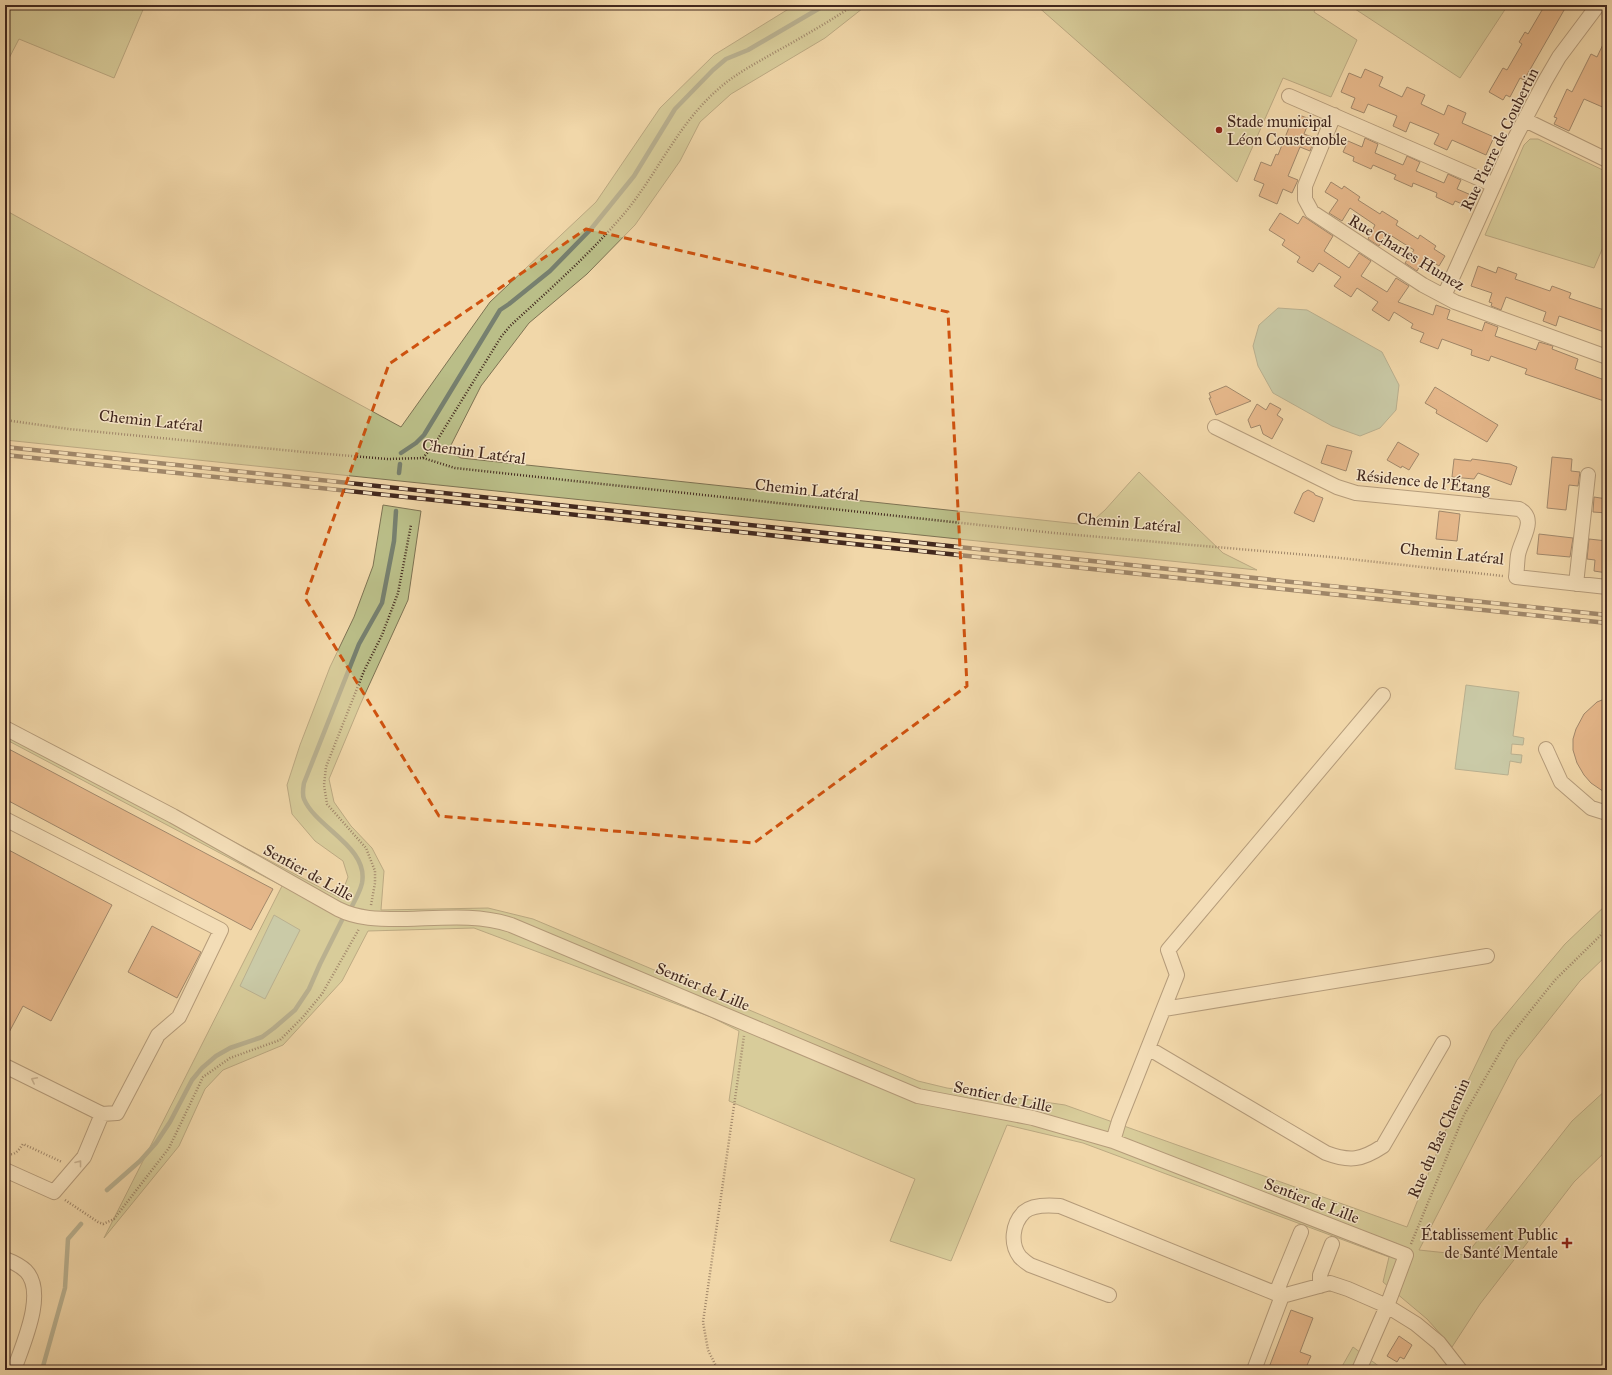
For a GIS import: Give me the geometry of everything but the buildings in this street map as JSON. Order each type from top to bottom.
[{"type":"street","name":"Rue Pierre de Coubertin","points":[[1444,296],[1524,120],[1552,68],[1598,5]]},
{"type":"street","points":[[1289,96],[1494,186]]},
{"type":"street","name":"Rue Charles Humez","points":[[1334,116],[1305,186],[1308,206],[1318,217],[1423,285],[1444,296],[1467,307],[1607,357]]},
{"type":"street","points":[[1524,120],[1607,160]]},
{"type":"street","name":"Résidence de l'Étang","points":[[1215,427],[1337,487],[1356,493],[1519,509],[1524,511],[1527,516],[1528,526],[1518,555],[1516,577]]},
{"type":"street","points":[[1576,584],[1588,475]]},
{"type":"street","name":"Chemin Latéral","points":[[1516,577],[1607,587]]},
{"type":"street","points":[[1113,1141],[1119,1121],[1177,975],[1168,950],[1384,695]]},
{"type":"street","name":"Sentier de Lille","points":[[5,728],[173,816],[338,909],[352,915],[365,918],[384,919],[473,918],[502,922],[529,931],[918,1096],[1033,1118],[1113,1141],[1406,1255]]},
{"type":"street","points":[[1546,749],[1562,782],[1590,808],[1607,813]]},
{"type":"street","points":[[5,819],[222,930],[179,1017],[158,1035],[117,1112],[102,1114],[5,1066]]},
{"type":"street","points":[[1164,1009],[1487,956]]},
{"type":"street","points":[[1148,1048],[1326,1153],[1341,1159],[1356,1158],[1372,1154],[1383,1146],[1443,1043]]},
{"type":"street","points":[[5,1170],[54,1192],[84,1157],[102,1114]]},
{"type":"street","points":[[1109,1295],[1030,1265],[1020,1258],[1014,1245],[1014,1227],[1024,1212],[1042,1205],[1060,1206],[1279,1295],[1330,1283],[1348,1289],[1386,1306],[1416,1324],[1439,1343],[1460,1370]]},
{"type":"street","points":[[1254,1370],[1301,1232]]},
{"type":"street","points":[[1320,1286],[1320,1275],[1332,1244]]},
{"type":"street","points":[[1359,1370],[1406,1255]]},
{"type":"street","points":[[5,1258],[27,1272],[33,1287],[34,1297],[32,1314],[14,1370]]},
{"type":"path","points":[[423,458],[436,442],[510,326],[583,258],[623,215],[643,189],[692,116],[713,93],[730,78],[832,20],[854,5]]},
{"type":"path","name":"Chemin Latéral","points":[[5,420],[69,429],[304,452],[388,459],[423,458],[455,468],[1039,531],[1331,557],[1516,577]]},
{"type":"path","points":[[54,1192],[98,1222],[103,1224],[114,1219],[169,1148],[202,1077],[230,1058],[280,1040],[304,1017],[322,994],[365,918],[373,895],[375,871],[366,848],[327,804],[324,785],[326,767],[364,671],[382,635],[398,594],[411,525]]},
{"type":"path","name":"Rue du Bas Chemin","points":[[1406,1255],[1464,1115],[1507,1040],[1563,971],[1607,929]]},
{"type":"path","points":[[718,1370],[708,1350],[703,1322],[746,1023]]},
{"type":"path","points":[[5,1154],[11,1155],[17,1152],[23,1144],[75,1168]]},
{"type":"highlighted area","points":[[586,229],[948,312],[967,686],[754,843],[439,816],[305,598],[389,364]]},
{"type":"green space","points":[[5,5],[145,5],[114,78],[19,39],[5,66]]},
{"type":"green space","points":[[795,5],[867,5],[825,38],[731,94],[700,122],[680,161],[635,225],[587,274],[529,323],[481,386],[448,451],[461,458],[1088,525],[1105,510],[1139,472],[1223,553],[1257,570],[5,440],[5,210],[401,427],[490,302],[596,202],[660,108],[714,55]]},
{"type":"green space","name":"Stade municipal Léon Coustenoble","points":[[1036,5],[1317,5],[1314,12],[1357,40],[1331,97],[1283,78],[1237,182]]},
{"type":"green space","points":[[1349,5],[1508,5],[1460,78]]},
{"type":"green space","points":[[1530,139],[1538,139],[1607,172],[1607,238],[1594,268],[1485,235],[1524,145]]},
{"type":"green space","points":[[383,505],[421,511],[408,600],[360,705],[329,779],[334,802],[351,826],[372,848],[384,871],[381,910],[488,908],[533,919],[918,1081],[947,1088],[1065,1105],[1407,1227],[1453,1112],[1492,1031],[1565,944],[1607,904],[1607,955],[1580,981],[1517,1060],[1419,1250],[1466,1255],[1572,1121],[1607,1089],[1607,1150],[1574,1182],[1480,1304],[1452,1347],[1427,1319],[1383,1282],[1389,1257],[1083,1143],[1007,1125],[951,1261],[890,1241],[915,1179],[729,1101],[739,1031],[711,1017],[474,928],[368,931],[342,981],[283,1045],[223,1070],[205,1089],[179,1146],[104,1238],[282,886],[5,739],[5,723],[53,746],[340,898],[348,877],[343,861],[315,841],[292,814],[287,785],[300,745],[330,667],[354,617],[373,566]]},
{"type":"green space","points":[[1353,1347],[1384,1370],[1340,1370]]},
{"type":"shaded area","points":[[1278,308],[1307,310],[1382,352],[1399,385],[1396,410],[1380,428],[1360,436],[1332,426],[1273,393],[1258,366],[1253,346],[1259,325]]},
{"type":"shaded area","points":[[1466,685],[1519,692],[1513,736],[1524,738],[1523,745],[1512,744],[1511,754],[1522,755],[1521,763],[1510,761],[1508,775],[1455,769]]},
{"type":"shaded area","points":[[274,915],[300,930],[265,999],[240,986]]},
{"type":"waterway","points":[[401,453],[416,443],[424,435],[500,310],[550,271],[591,229],[634,176],[675,109],[713,70],[726,59],[748,50],[825,5]]},
{"type":"waterway","points":[[399,473],[400,464]]},
{"type":"waterway","points":[[351,908],[359,893],[362,883],[362,870],[358,859],[350,848],[310,809],[304,799],[303,789],[304,783],[359,644],[382,603],[394,541],[396,511]]},
{"type":"waterway","points":[[107,1190],[140,1161],[156,1143],[170,1122],[192,1080],[202,1068],[216,1056],[230,1048],[262,1037],[295,1010],[309,989],[342,920]]},
{"type":"waterway","points":[[42,1370],[65,1288],[68,1239],[81,1224]]},
{"type":"railway","points":[[5,447],[1607,615]]},
{"type":"railway","points":[[5,455],[1607,623]]},
{"type":"place","name":"Stade municipal Léon Coustenoble","points":[[1219,130]]},
{"type":"place","name":"Établissement Public de Santé Mentale","points":[[1567,1243]]}]
